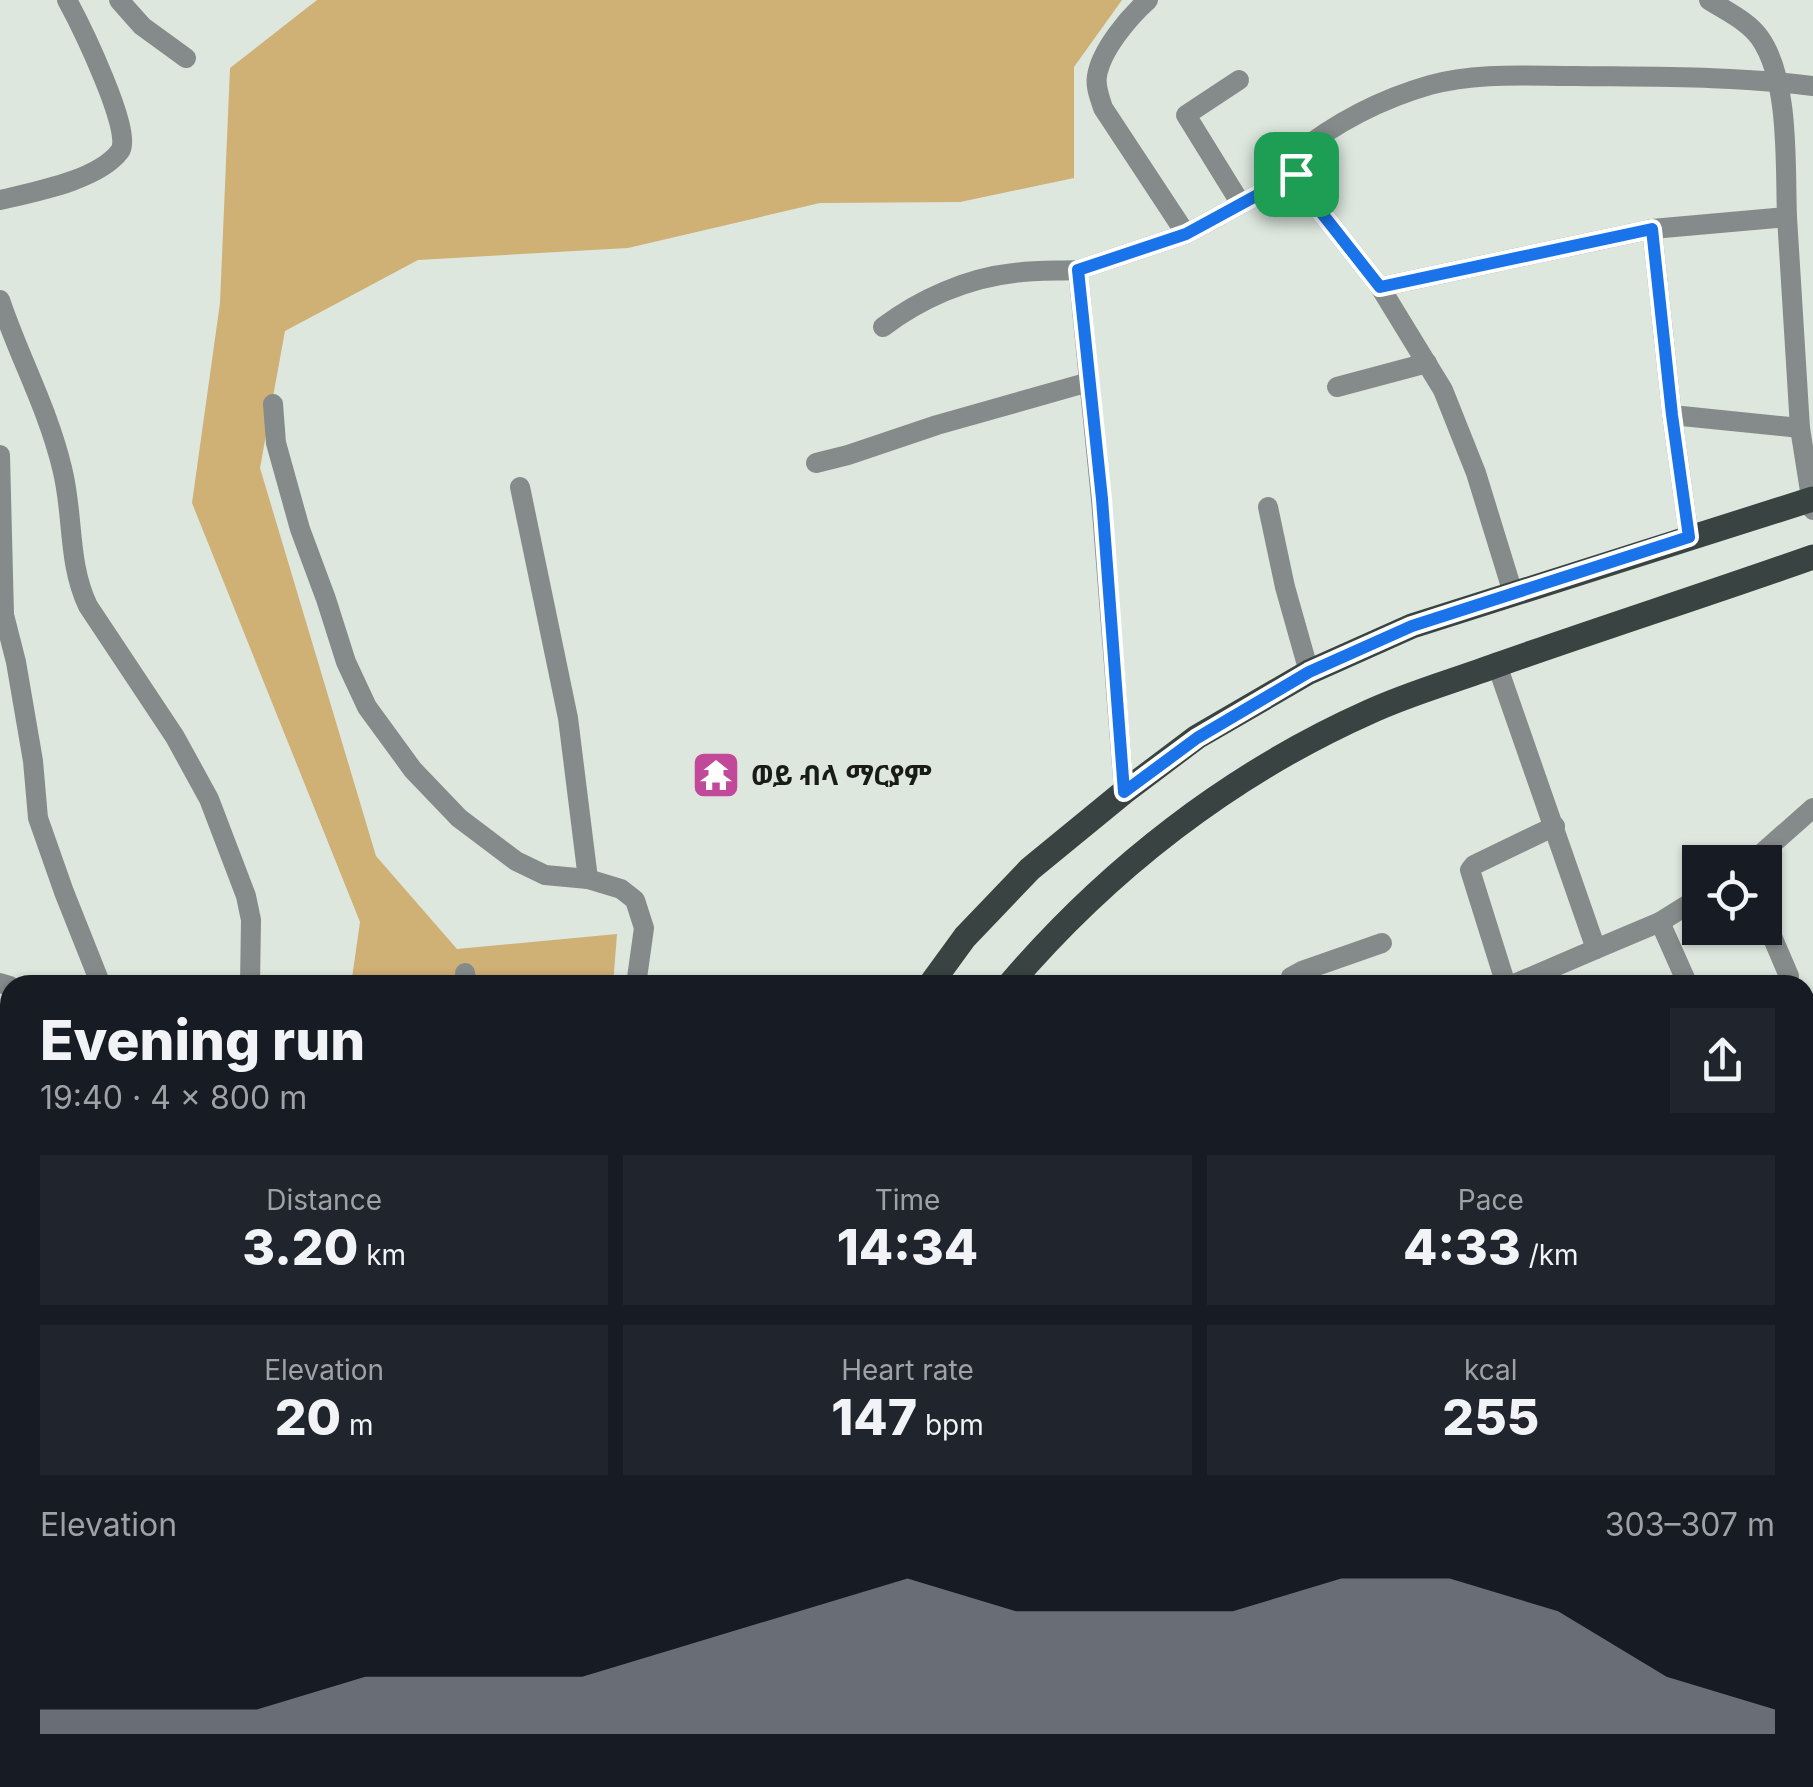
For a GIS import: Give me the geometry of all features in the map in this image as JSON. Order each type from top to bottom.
[{"type":"main road","points":[[937,975],[965,938],[1030,870],[1124,792],[1197,738],[1309,672],[1412,626],[1689,537],[1812,503]]},
{"type":"main road","points":[[1018,975],[1049,938],[1140,854],[1214,799],[1296,748],[1408,694],[1813,557]]},
{"type":"street","points":[[119,0],[142,26],[186,58]]},
{"type":"street","points":[[1148,0],[1114,37],[1097,72],[1097,89],[1103,108],[1186,234]]},
{"type":"street","points":[[1709,0],[1748,25],[1761,40],[1778,82],[1800,428],[1812,503]]},
{"type":"street","points":[[0,200],[70,182],[107,164],[124,144],[119,117],[71,2]]},
{"type":"street","points":[[1512,594],[1476,473],[1443,390],[1380,287],[1306,193],[1296,174],[1295,155],[1381,102],[1433,84],[1490,76],[1634,77],[1813,86]]},
{"type":"street","points":[[1238,80],[1186,117],[1241,204]]},
{"type":"street","points":[[883,327],[907,309],[963,284],[1012,273],[1078,270],[1186,234],[1296,174]]},
{"type":"street","points":[[1380,287],[1652,229],[1787,217]]},
{"type":"street","points":[[1652,229],[1689,537]]},
{"type":"street","points":[[1078,270],[1102,499],[1124,792]]},
{"type":"street","points":[[0,300],[50,421],[64,474],[81,592],[175,738],[209,799],[240,874],[250,920],[250,975]]},
{"type":"street","points":[[1337,387],[1428,362]]},
{"type":"street","points":[[816,463],[1089,382]]},
{"type":"street","points":[[273,404],[276,443],[300,529],[346,662],[368,707],[413,770],[459,818],[516,861],[545,875],[621,888],[635,900],[644,928],[637,975]]},
{"type":"street","points":[[1672,415],[1800,428]]},
{"type":"street","points":[[0,454],[2,611],[16,662],[33,761],[38,818],[97,975]]},
{"type":"street","points":[[520,487],[568,718],[588,880]]},
{"type":"street","points":[[1268,507],[1309,672]]},
{"type":"street","points":[[1497,666],[1596,949]]},
{"type":"street","points":[[1771,845],[1813,808]]},
{"type":"street","points":[[1506,975],[1470,870],[1555,826]]},
{"type":"street","points":[[1533,975],[1660,922],[1682,909]]},
{"type":"street","points":[[1660,922],[1684,975]]},
{"type":"street","points":[[1295,975],[1382,943]]},
{"type":"street","points":[[1776,945],[1789,975]]},
{"type":"shaded area","points":[[317,0],[1122,0],[1074,67],[1074,178],[960,202],[820,203],[628,248],[418,260],[285,331],[260,468],[376,856],[457,949],[617,934],[614,975],[352,975],[360,922],[192,503],[220,303],[230,68]]},
{"type":"place","name":"ወይ ብላ ማርያም","points":[[716,775]]},
{"type":"route","points":[[1296,174],[1306,193],[1380,287],[1652,229],[1689,537],[1412,626],[1309,672],[1197,738],[1124,792],[1102,499],[1078,270],[1186,234],[1296,174]]}]
